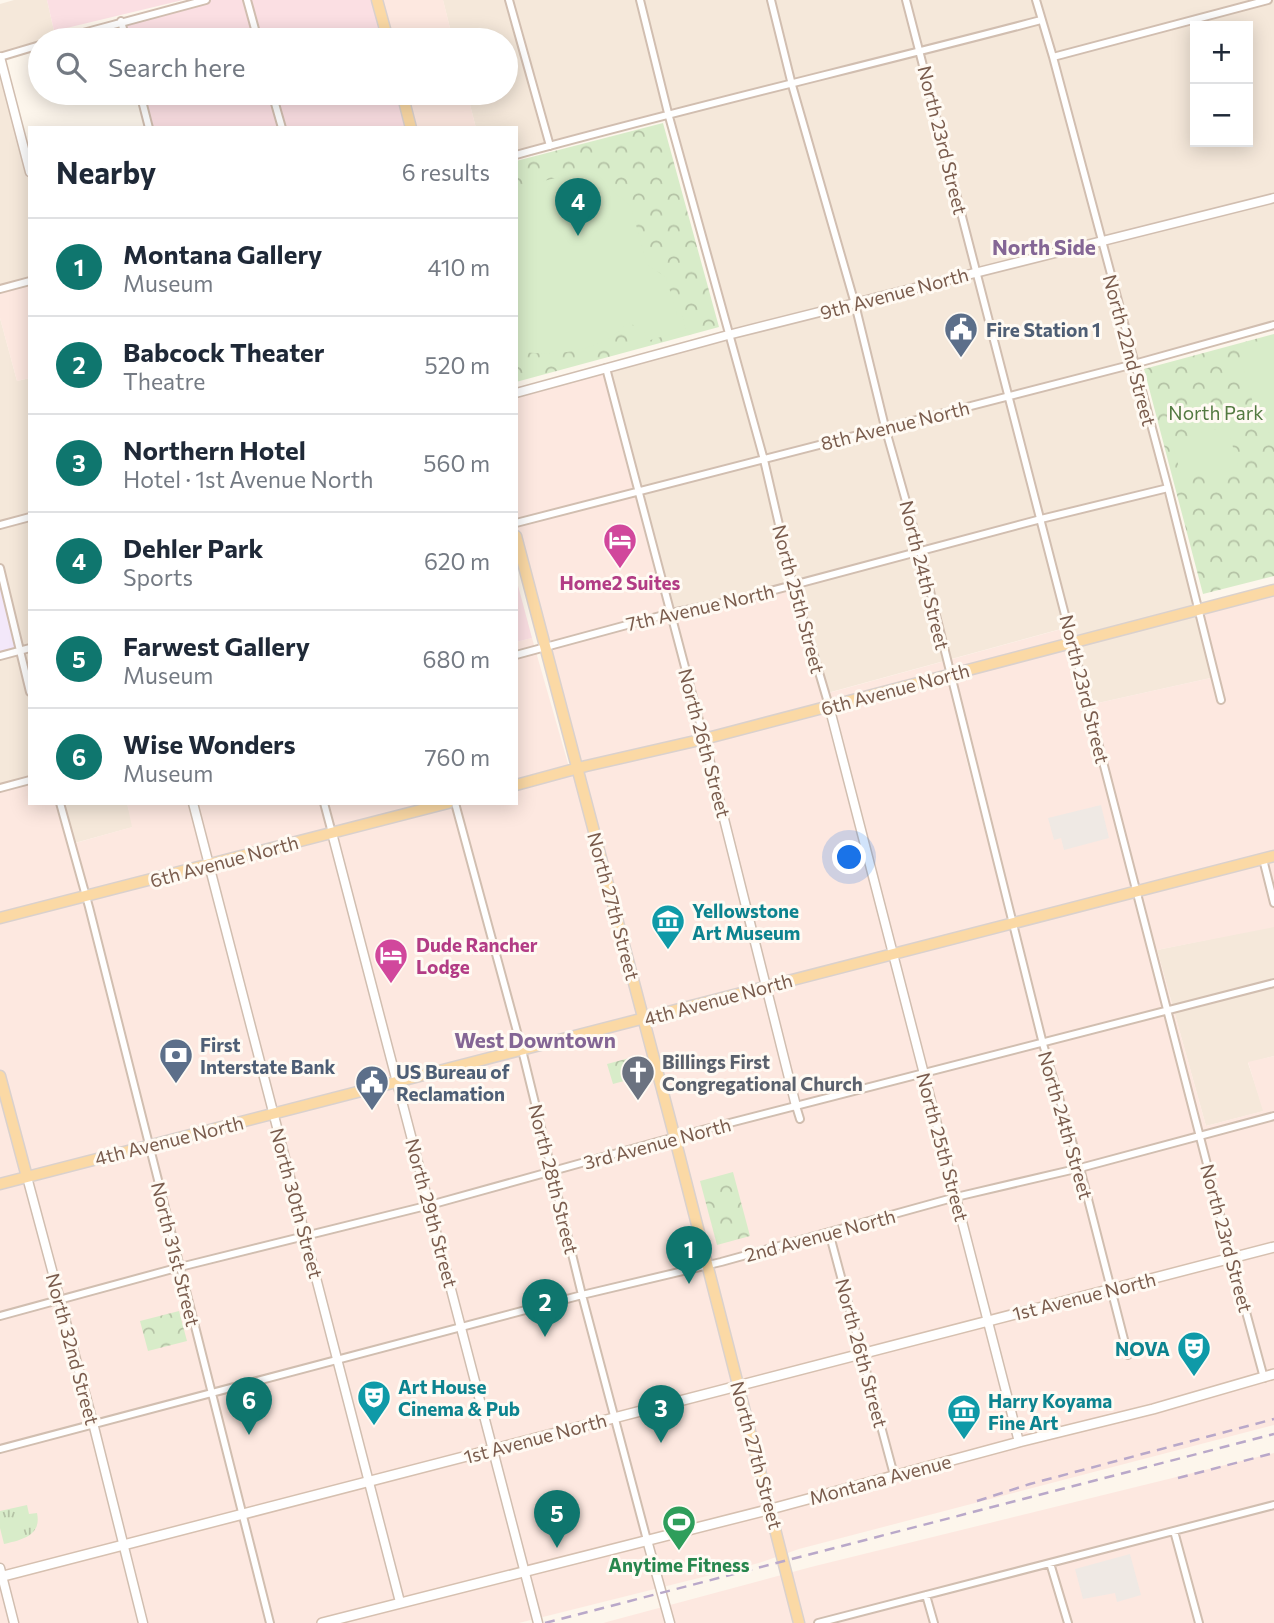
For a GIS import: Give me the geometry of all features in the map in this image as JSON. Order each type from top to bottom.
[{"type":"main road","points":[[377,0],[385,28]]},
{"type":"main road","points":[[405,105],[410,126]]},
{"type":"main road","name":"North 27th Street","points":[[518,543],[675,1137],[799,1623]]},
{"type":"main road","name":"6th Avenue North","points":[[518,784],[704,739],[1274,590]]},
{"type":"main road","name":"6th Avenue North","points":[[0,918],[439,805]]},
{"type":"main road","name":"4th Avenue North","points":[[0,1184],[1274,856]]},
{"type":"main road","name":"North 32nd Street","points":[[0,1076],[27,1177]]},
{"type":"main road","name":"1st Avenue North","points":[[1,1574],[123,1545],[1274,1247]]},
{"type":"main road","name":"Montana Avenue","points":[[322,1623],[771,1509],[1269,1376]]},
{"type":"street","points":[[97,28],[206,0]]},
{"type":"street","points":[[247,0],[255,28]]},
{"type":"street","points":[[509,0],[517,28]]},
{"type":"street","name":"North 25th Street","points":[[640,0],[668,113],[764,460],[793,585],[829,706],[1019,1442]]},
{"type":"street","name":"North 24th Street","points":[[771,0],[792,85],[855,304],[885,427],[920,551],[1043,1044],[1080,1168],[1128,1355]]},
{"type":"street","name":"North 23rd Street","points":[[906,0],[1231,1257],[1269,1376]]},
{"type":"street","name":"North 22nd Street","points":[[1036,0],[1168,488],[1221,701]]},
{"type":"street","points":[[1053,57],[1268,0]]},
{"type":"street","points":[[518,154],[668,113],[792,85],[1041,20]]},
{"type":"street","points":[[121,21],[123,28]]},
{"type":"street","points":[[518,32],[550,146]]},
{"type":"street","points":[[28,49],[0,57],[28,164]]},
{"type":"street","points":[[143,105],[148,126]]},
{"type":"street","points":[[275,105],[281,126]]},
{"type":"street","name":"9th Avenue North","points":[[518,392],[728,335],[1274,198]]},
{"type":"street","points":[[0,289],[28,282]]},
{"type":"street","name":"8th Avenue North","points":[[518,522],[1134,364],[1274,325]]},
{"type":"street","name":"North 26th Street","points":[[606,368],[800,1119]]},
{"type":"street","name":"7th Avenue North","points":[[518,654],[671,612],[733,601],[1168,488]]},
{"type":"street","points":[[0,525],[28,518]]},
{"type":"street","points":[[0,568],[28,685]]},
{"type":"street","points":[[0,656],[28,649]]},
{"type":"street","points":[[0,788],[28,781]]},
{"type":"street","name":"North 31st Street","points":[[61,805],[270,1623]]},
{"type":"street","name":"North 30th Street","points":[[194,805],[400,1602]]},
{"type":"street","name":"North 29th Street","points":[[325,805],[538,1623]]},
{"type":"street","name":"North 28th Street","points":[[456,805],[522,1049],[582,1294],[670,1623]]},
{"type":"street","points":[[1262,859],[1274,903]]},
{"type":"street","name":"3rd Avenue North","points":[[0,1316],[180,1267],[430,1205],[675,1137],[1274,983]]},
{"type":"street","name":"2nd Avenue North","points":[[0,1449],[582,1294],[707,1265],[956,1197],[1080,1168],[1274,1116]]},
{"type":"street","name":"North 32nd Street","points":[[27,1177],[143,1623]]},
{"type":"street","name":"North 26th Street","points":[[829,1232],[894,1475]]},
{"type":"street","points":[[818,1623],[1274,1505]]},
{"type":"street","points":[[1174,1531],[1199,1623]]},
{"type":"street","points":[[1050,1563],[1068,1623]]},
{"type":"street","points":[[1,1574],[14,1623]]},
{"type":"street","points":[[926,1595],[934,1623]]},
{"type":"shaded area","points":[[14,0],[47,0],[53,28],[28,28],[28,49],[0,57],[0,4]]},
{"type":"shaded area","points":[[47,0],[183,0],[66,28],[53,28]]},
{"type":"shaded area","points":[[206,0],[377,0],[385,28],[123,28],[121,21]]},
{"type":"shaded area","points":[[377,0],[443,0],[450,28],[385,28]]},
{"type":"shaded area","points":[[443,0],[1274,0],[1274,327],[1134,364],[1215,677],[1089,705],[1068,627],[820,695],[671,613],[606,368],[728,336],[669,116],[518,154],[518,126],[475,126],[470,105],[518,105],[518,28],[450,28]]},
{"type":"shaded area","points":[[0,57],[28,164],[28,282],[0,289]]},
{"type":"shaded area","points":[[147,105],[405,105],[410,126],[153,126]]},
{"type":"shaded area","points":[[405,105],[470,105],[475,126],[410,126]]},
{"type":"shaded area","points":[[28,282],[28,378],[17,381],[0,318],[0,289]]},
{"type":"shaded area","points":[[0,318],[17,381],[28,378],[28,781],[0,788]]},
{"type":"shaded area","points":[[606,368],[671,612],[793,585],[821,695],[1069,627],[1089,705],[1215,677],[1199,609],[1274,591],[1274,927],[1157,950],[1206,1126],[1263,1111],[1248,1062],[1274,1056],[1274,1425],[799,1549],[759,1563],[519,1623],[0,1623],[0,788],[28,781],[28,805],[61,805],[72,844],[132,827],[127,805],[518,805],[518,784],[578,768],[518,541],[518,391]],"holes":[[[960,735],[1013,922],[1077,1160],[1072,1161]]]},
{"type":"shaded area","points":[[0,568],[19,651],[0,656]]},
{"type":"shaded area","points":[[518,586],[532,638],[518,642]]},
{"type":"shaded area","points":[[532,638],[569,767],[518,780],[518,642]]},
{"type":"shaded area","points":[[61,805],[128,805],[133,827],[71,844]]},
{"type":"shaded area","points":[[1101,805],[1109,838],[1064,850],[1061,838],[1054,840],[1048,818]]},
{"type":"shaded area","points":[[1274,926],[1274,1056],[1248,1063],[1264,1111],[1206,1126],[1157,950]]},
{"type":"shaded area","points":[[1274,1453],[1274,1623],[603,1623],[811,1567]]},
{"type":"shaded area","points":[[1130,1554],[1141,1595],[1117,1602],[1115,1593],[1083,1599],[1075,1569]]},
{"type":"green space","points":[[663,123],[719,327],[518,381],[518,160]]},
{"type":"green space","points":[[587,170],[631,206],[647,265],[666,277],[677,315],[682,315],[686,330],[647,341],[643,329],[635,330],[632,322],[610,338],[576,350],[552,353],[518,351],[518,187]]},
{"type":"green space","name":"North Park","points":[[1274,334],[1274,576],[1203,594],[1144,369]]},
{"type":"green space","points":[[1274,345],[1274,432],[1269,433],[1260,429],[1238,348]]},
{"type":"green space","points":[[1227,426],[1238,465],[1182,479],[1172,441]]},
{"type":"green space","points":[[637,1056],[642,1076],[613,1084],[607,1064]]},
{"type":"green space","points":[[733,1172],[750,1236],[717,1245],[700,1181]]},
{"type":"green space","points":[[179,1311],[187,1341],[148,1351],[140,1321]]},
{"type":"green space","points":[[27,1505],[29,1514],[37,1513],[36,1527],[29,1536],[4,1544],[0,1511]]},
{"type":"railway","points":[[977,1501],[1030,1484],[1274,1419]]},
{"type":"railway","points":[[545,1623],[1274,1434]]},
{"type":"railway","points":[[1178,1478],[1274,1453]]},
{"type":"place","name":"Dehler Park","points":[[578,236]]},
{"type":"place","name":"Fire Station 1","points":[[961,359]]},
{"type":"place","name":"Home2 Suites","points":[[620,570]]},
{"type":"place","name":"Yellowstone Art Museum","points":[[668,951]]},
{"type":"place","name":"Dude Rancher Lodge","points":[[391,985]]},
{"type":"place","name":"First Interstate Bank","points":[[176,1085]]},
{"type":"place","name":"Billings First Congregational Church","points":[[638,1102]]},
{"type":"place","name":"US Bureau of Reclamation","points":[[372,1112]]},
{"type":"place","name":"Montana Gallery","points":[[689,1284]]},
{"type":"place","name":"Babcock Theater","points":[[545,1337]]},
{"type":"place","name":"NOVA","points":[[1194,1378]]},
{"type":"place","name":"Art House Cinema & Pub","points":[[374,1427]]},
{"type":"place","name":"Wise Wonders","points":[[249,1435]]},
{"type":"place","name":"Harry Koyama Fine Art","points":[[964,1441]]},
{"type":"place","name":"Northern Hotel","points":[[661,1443]]},
{"type":"place","name":"Farwest Gallery","points":[[557,1548]]},
{"type":"place","name":"Anytime Fitness","points":[[679,1552]]},
{"type":"district","name":"North Side","points":[[1044,246]]},
{"type":"district","name":"West Downtown","points":[[535,1039]]}]
